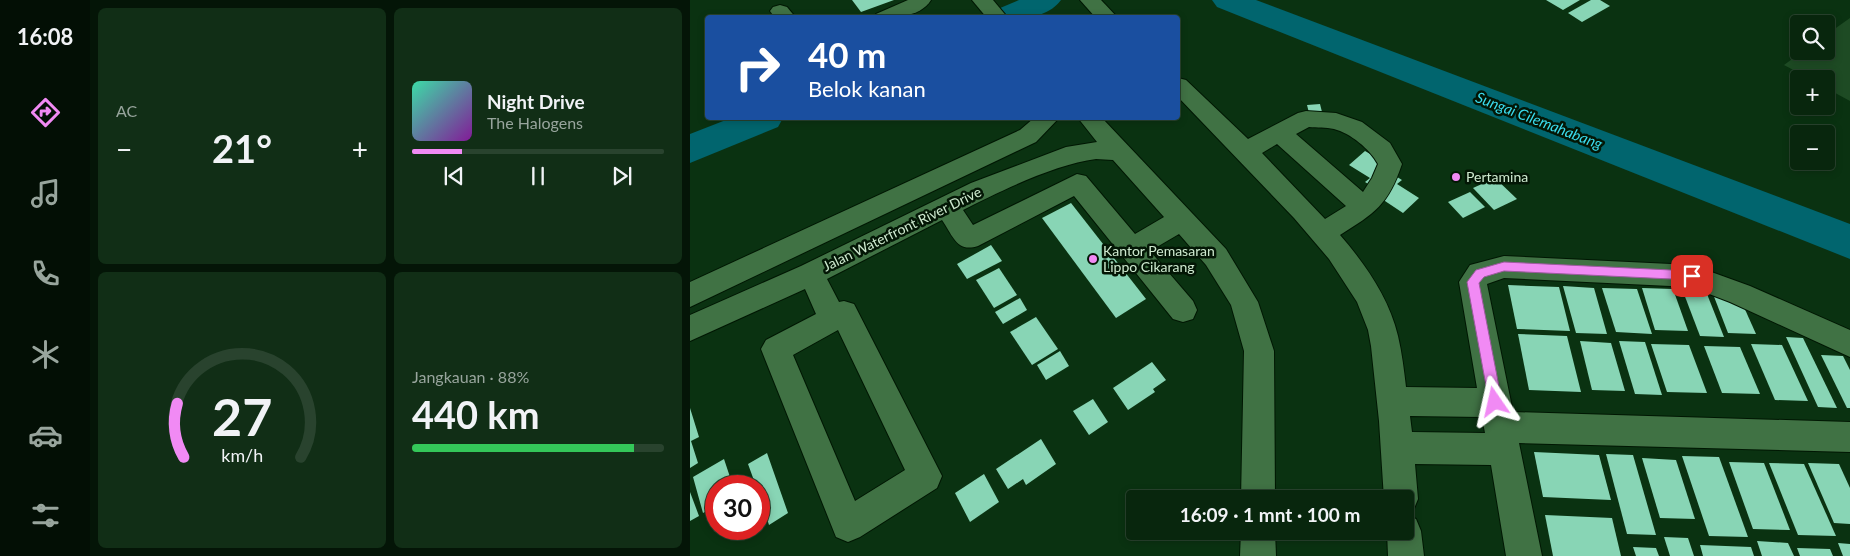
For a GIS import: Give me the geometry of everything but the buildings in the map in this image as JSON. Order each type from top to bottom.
[{"type":"street","points":[[890,15],[921,0]]},
{"type":"street","points":[[982,0],[995,15]]},
{"type":"street","points":[[1090,0],[1105,15]]},
{"type":"street","points":[[1180,87],[1245,150],[1323,233],[1355,273],[1372,302],[1382,330],[1393,401],[1401,490]]},
{"type":"street","points":[[1245,150],[1306,119],[1336,121],[1354,128],[1382,149],[1390,164],[1384,183],[1374,198],[1364,207],[1323,233]]},
{"type":"street","points":[[690,295],[1028,136],[1046,120]]},
{"type":"street","points":[[1091,120],[1216,257],[1244,302],[1259,351],[1258,490]]},
{"type":"street","points":[[1279,133],[1364,207]]},
{"type":"street","points":[[980,190],[1036,159],[1042,148],[1040,142],[1028,136]]},
{"type":"street","name":"Jalan Waterfront River Drive","points":[[690,328],[811,274],[980,190],[1074,153],[1096,150],[1120,152]]},
{"type":"street","points":[[947,207],[969,239],[1077,183],[1184,310]]},
{"type":"street","points":[[1132,248],[1182,220]]},
{"type":"street","points":[[1524,556],[1473,282],[1480,273],[1504,266],[1692,276],[1740,294],[1850,344]]},
{"type":"street","points":[[811,274],[833,319]]},
{"type":"street","points":[[844,313],[925,476],[848,525],[776,349],[833,319],[844,313]]},
{"type":"street","points":[[1393,401],[1500,426],[1850,438]]},
{"type":"street","points":[[1398,448],[1500,426]]},
{"type":"street","points":[[1258,540],[1258,556]]},
{"type":"street","points":[[1405,540],[1406,556]]},
{"type":"green space","points":[[1850,18],[1850,101],[1835,93],[1835,70],[1793,70],[1784,65],[1791,60],[1835,60],[1835,29]]},
{"type":"waterway","name":"Sungai Cilemahabang","points":[[1011,15],[1045,0]]},
{"type":"waterway","name":"Sungai Cilemahabang","points":[[1228,0],[1850,242]]},
{"type":"waterway","name":"Sungai Cilemahabang","points":[[690,149],[760,120]]},
{"type":"place","name":"Pertamina","points":[[1456,177]]},
{"type":"place","name":"Kantor Pemasaran Lippo Cikarang","points":[[1093,259]]},
{"type":"route","points":[[1495,402],[1473,282],[1480,273],[1504,266],[1692,276]]}]
